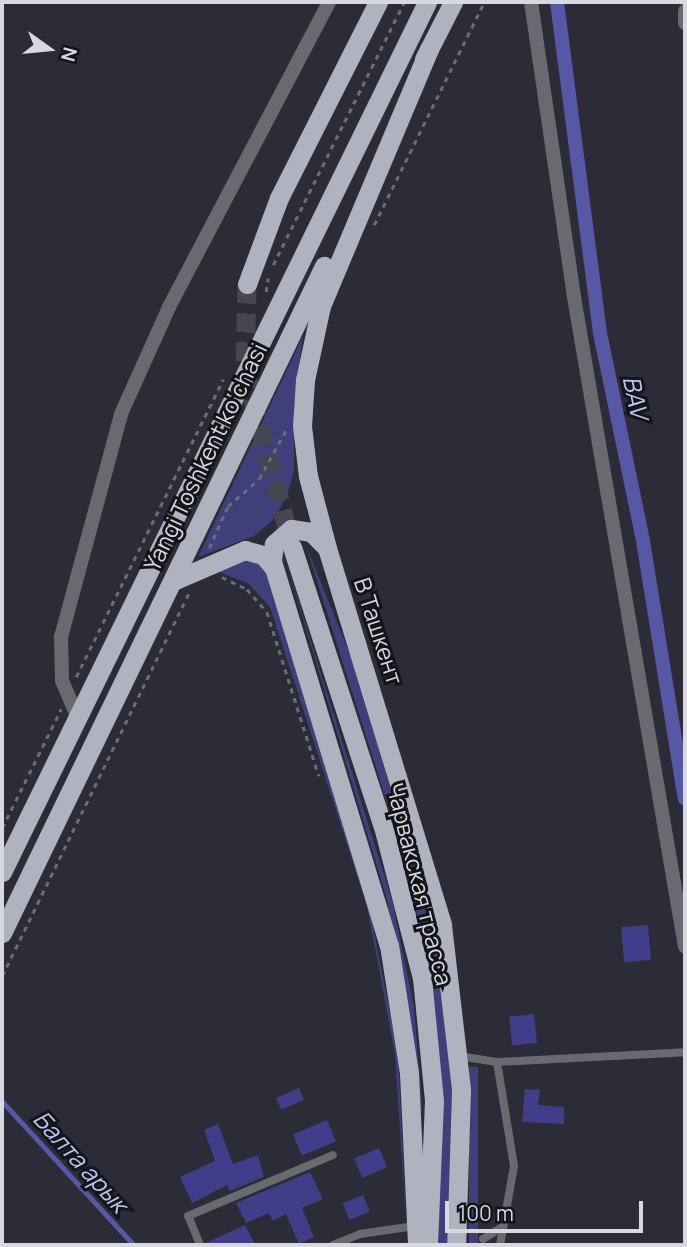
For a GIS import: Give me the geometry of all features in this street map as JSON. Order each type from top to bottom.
[{"type":"highway","points":[[247,285],[283,189],[378,2]]},
{"type":"highway","name":"Yangi Toshkent ko‘chasi","points":[[2,872],[428,2]]},
{"type":"highway","name":"Yangi Toshkent ko‘chasi","points":[[2,933],[453,2]]},
{"type":"highway","name":"В Ташкент","points":[[429,49],[321,306],[304,380],[302,426],[308,476],[327,548],[434,892],[459,1056],[456,1245]]},
{"type":"highway","points":[[327,548],[311,532],[291,529],[274,544],[273,566],[389,945],[409,1073],[421,1232]]},
{"type":"highway","name":"Чарвакская трасса","points":[[292,547],[385,834],[422,978],[434,1101],[421,1232],[428,1245]]},
{"type":"highway","points":[[173,581],[208,570],[250,550],[273,566]]},
{"type":"street","points":[[78,716],[66,697],[59,659],[65,615],[121,414],[169,307],[329,2]]},
{"type":"street","points":[[531,2],[574,297],[685,947]]},
{"type":"street","points":[[685,11],[685,23]]},
{"type":"lane","points":[[459,1056],[497,1062],[685,1052]]},
{"type":"lane","points":[[497,1062],[514,1166],[500,1245]]},
{"type":"lane","points":[[200,1245],[188,1216],[333,1155]]},
{"type":"lane","points":[[484,1239],[502,1227]]},
{"type":"lane","points":[[333,1245],[360,1234],[421,1232]]},
{"type":"lane","points":[[356,1245],[360,1234]]},
{"type":"path","points":[[266,295],[272,265],[404,2]]},
{"type":"path","points":[[371,230],[484,2]]},
{"type":"path","points":[[2,828],[227,374]]},
{"type":"path","points":[[2,976],[208,570],[228,506],[260,479],[285,431],[302,426]]},
{"type":"path","points":[[208,570],[241,584],[267,611],[321,781]]},
{"type":"shaded area","points":[[303,336],[294,406],[294,470],[287,496],[274,519],[254,536],[198,557]]},
{"type":"shaded area","points":[[305,543],[357,672],[438,955],[452,1085],[447,1245],[438,1245],[442,1113],[426,951],[396,831]]},
{"type":"shaded area","points":[[282,549],[392,900],[414,1007],[423,1118],[387,900]]},
{"type":"shaded area","points":[[239,559],[264,565],[365,886],[398,1054],[406,1221],[395,1054],[367,906],[270,607],[249,584],[217,571]]},
{"type":"shaded area","points":[[469,1067],[478,1067],[478,1245],[469,1245]]},
{"type":"building","points":[[648,925],[651,960],[624,962],[621,927]]},
{"type":"building","points":[[534,1014],[537,1043],[512,1045],[509,1017]]},
{"type":"building","points":[[299,1088],[304,1100],[281,1110],[276,1098]]},
{"type":"building","points":[[525,1089],[540,1090],[538,1105],[564,1107],[564,1124],[522,1122]]},
{"type":"building","points":[[327,1120],[336,1141],[302,1156],[293,1134]]},
{"type":"building","points":[[218,1124],[233,1164],[258,1155],[264,1177],[230,1191],[227,1185],[192,1203],[180,1177],[215,1161],[204,1130]]},
{"type":"building","points":[[379,1148],[387,1167],[362,1178],[354,1159]]},
{"type":"building","points":[[310,1172],[323,1199],[302,1208],[314,1237],[299,1244],[286,1214],[273,1221],[269,1213],[246,1223],[236,1203]]},
{"type":"building","points":[[363,1195],[370,1212],[349,1220],[343,1203]]},
{"type":"building","points":[[245,1225],[255,1245],[206,1245],[206,1243]]},
{"type":"waterway","name":"BAV","points":[[557,2],[600,333],[643,541],[685,799]]},
{"type":"waterway","name":"Балта арык","points":[[2,1101],[134,1245]]},
{"type":"tunnel","points":[[247,284],[245,370],[292,546]]}]
